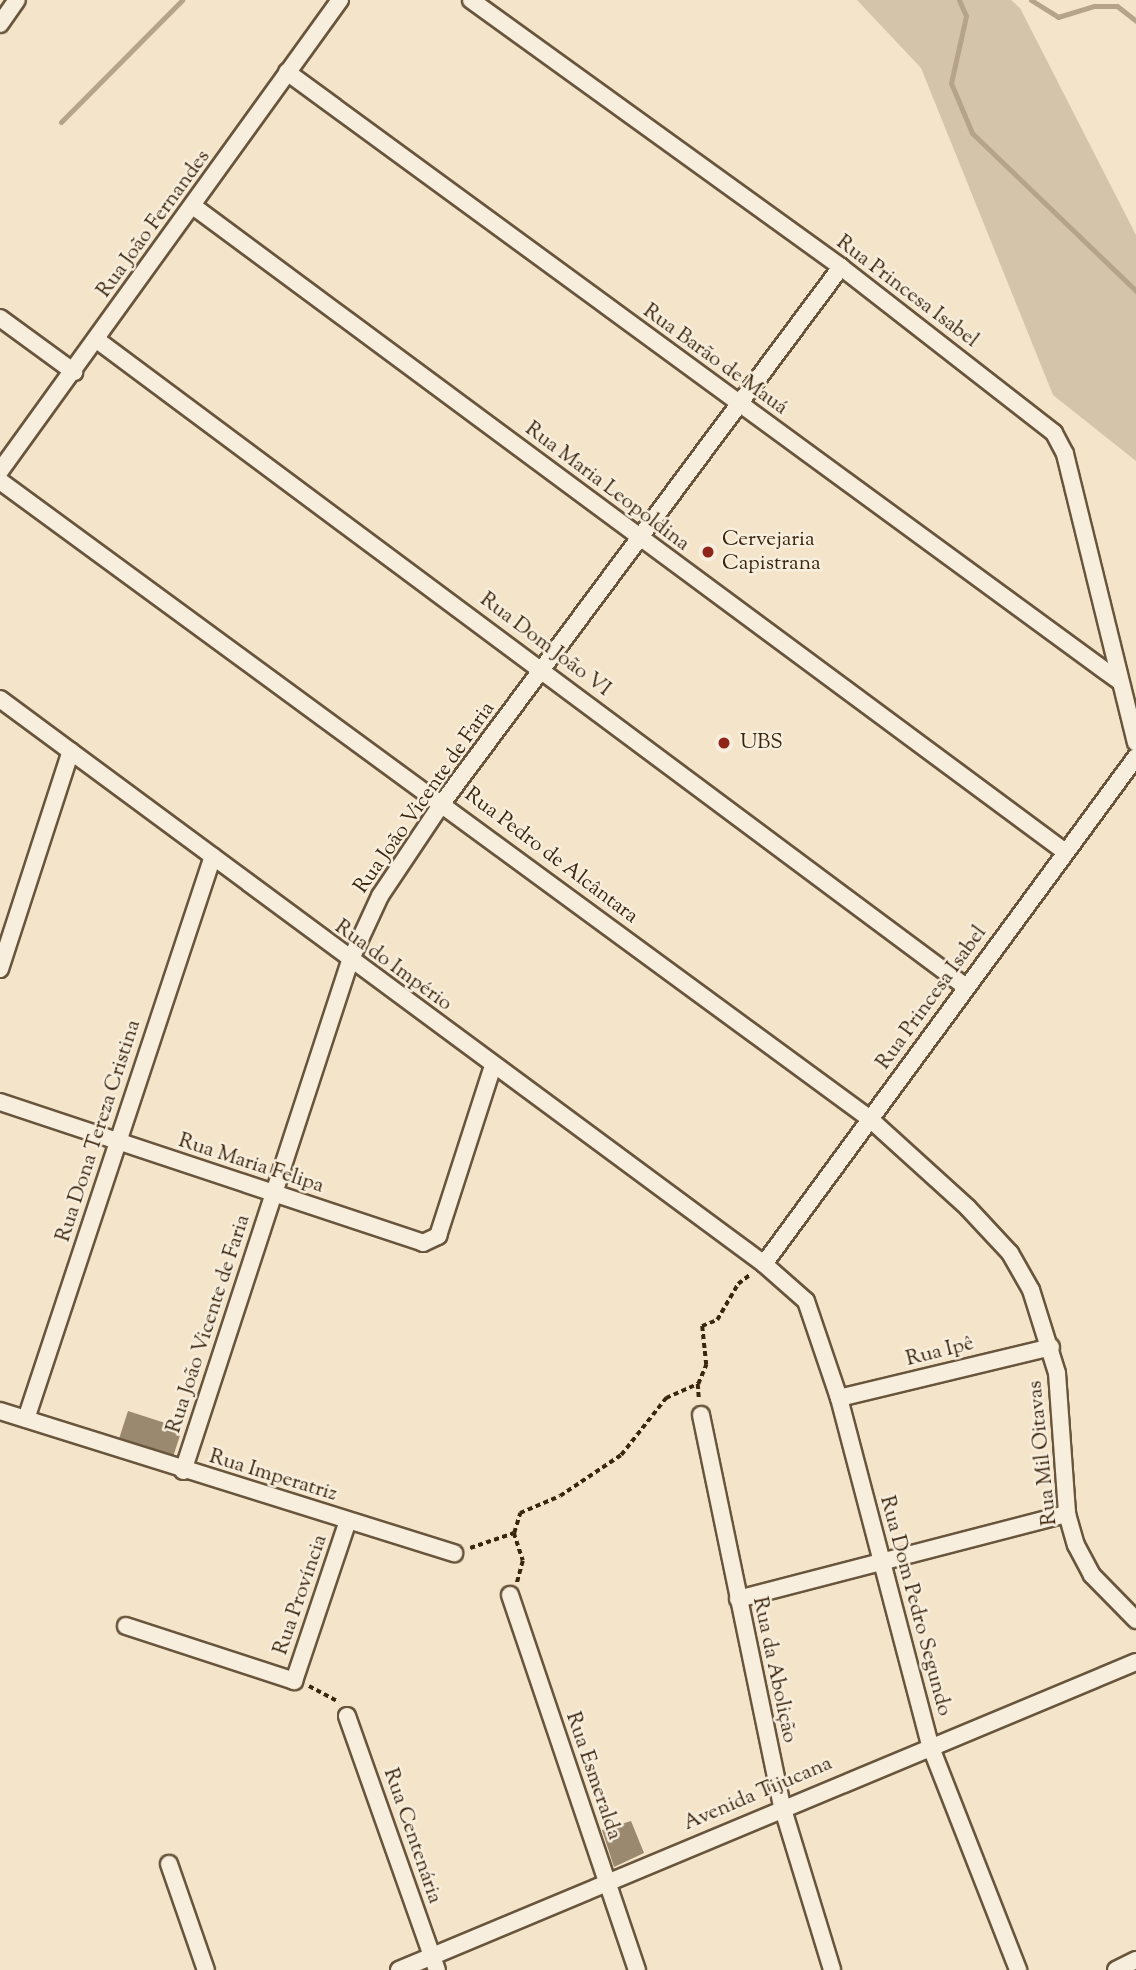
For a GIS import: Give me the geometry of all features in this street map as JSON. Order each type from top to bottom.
[{"type":"street","points":[[0,24],[17,0]]},
{"type":"street","name":"Rua João Fernandes","points":[[0,471],[340,0]]},
{"type":"street","name":"Rua Princesa Isabel","points":[[471,0],[841,267],[1057,437],[1136,742]]},
{"type":"street","name":"Rua Barão de Mauá","points":[[287,72],[1119,681]]},
{"type":"street","name":"Rua Maria Leopoldina","points":[[193,206],[1064,851]]},
{"type":"street","name":"Rua João Vicente de Faria","points":[[183,1471],[350,961],[380,896],[443,803],[638,536],[841,267]]},
{"type":"street","points":[[0,318],[74,372]]},
{"type":"street","name":"Rua Dom João VI","points":[[97,340],[966,986]]},
{"type":"street","name":"Rua Pedro de Alcântara","points":[[0,481],[443,803],[870,1119]]},
{"type":"street","name":"Rua do Império","points":[[0,699],[350,961],[764,1264]]},
{"type":"street","points":[[0,969],[71,751]]},
{"type":"street","name":"Rua Princesa Isabel","points":[[764,1264],[1064,851],[1136,757]]},
{"type":"street","name":"Rua Dona Tereza Cristina","points":[[26,1419],[213,856]]},
{"type":"street","name":"Rua Maria Felipa","points":[[0,1102],[423,1243],[438,1236],[494,1066]]},
{"type":"street","name":"Rua Mil Oitavas","points":[[870,1119],[1010,1253],[1031,1290],[1051,1347],[1060,1396],[1067,1514],[1086,1567],[1136,1620]]},
{"type":"street","name":"Rua Dom Pedro Segundo","points":[[764,1264],[812,1310],[839,1398],[930,1745],[1017,1970]]},
{"type":"street","name":"Rua Ipê","points":[[839,1398],[1051,1347]]},
{"type":"street","name":"Rua Imperatriz","points":[[0,1411],[183,1471],[454,1553]]},
{"type":"street","name":"Rua da Abolição","points":[[701,1415],[737,1600],[782,1806],[832,1970]]},
{"type":"street","points":[[737,1600],[881,1560],[1067,1514]]},
{"type":"street","name":"Rua Província","points":[[294,1681],[348,1521]]},
{"type":"street","name":"Rua Esmeralda","points":[[510,1595],[637,1970]]},
{"type":"street","points":[[126,1626],[294,1681]]},
{"type":"street","name":"Avenida Tijucana","points":[[399,1970],[434,1963],[607,1880],[1136,1662]]},
{"type":"street","name":"Rua Centenária","points":[[347,1716],[434,1963]]},
{"type":"street","points":[[169,1864],[206,1970]]},
{"type":"street","points":[[1116,1970],[1136,1960]]},
{"type":"path","points":[[510,1595],[523,1561],[514,1533],[520,1513],[560,1496],[621,1455],[666,1398],[698,1384],[706,1365],[702,1326],[717,1320],[738,1284],[764,1264]]},
{"type":"path","points":[[454,1553],[514,1533]]},
{"type":"path","points":[[294,1681],[329,1694],[347,1716]]},
{"type":"shaded area","points":[[857,0],[1011,0],[1020,8],[1136,235],[1136,461],[1053,395],[921,68]]},
{"type":"building","points":[[128,1411],[182,1429],[174,1455],[119,1438]]},
{"type":"building","points":[[631,1821],[644,1853],[614,1867],[602,1830]]},
{"type":"waterway","points":[[61,122],[182,0]]},
{"type":"waterway","points":[[959,0],[966,16],[951,83],[972,133],[1136,291]]},
{"type":"waterway","points":[[1031,0],[1058,17],[1094,6],[1117,6],[1136,21]]},
{"type":"place","name":"Cervejaria Capistrana","points":[[708,552]]},
{"type":"place","name":"UBS","points":[[724,743]]}]
